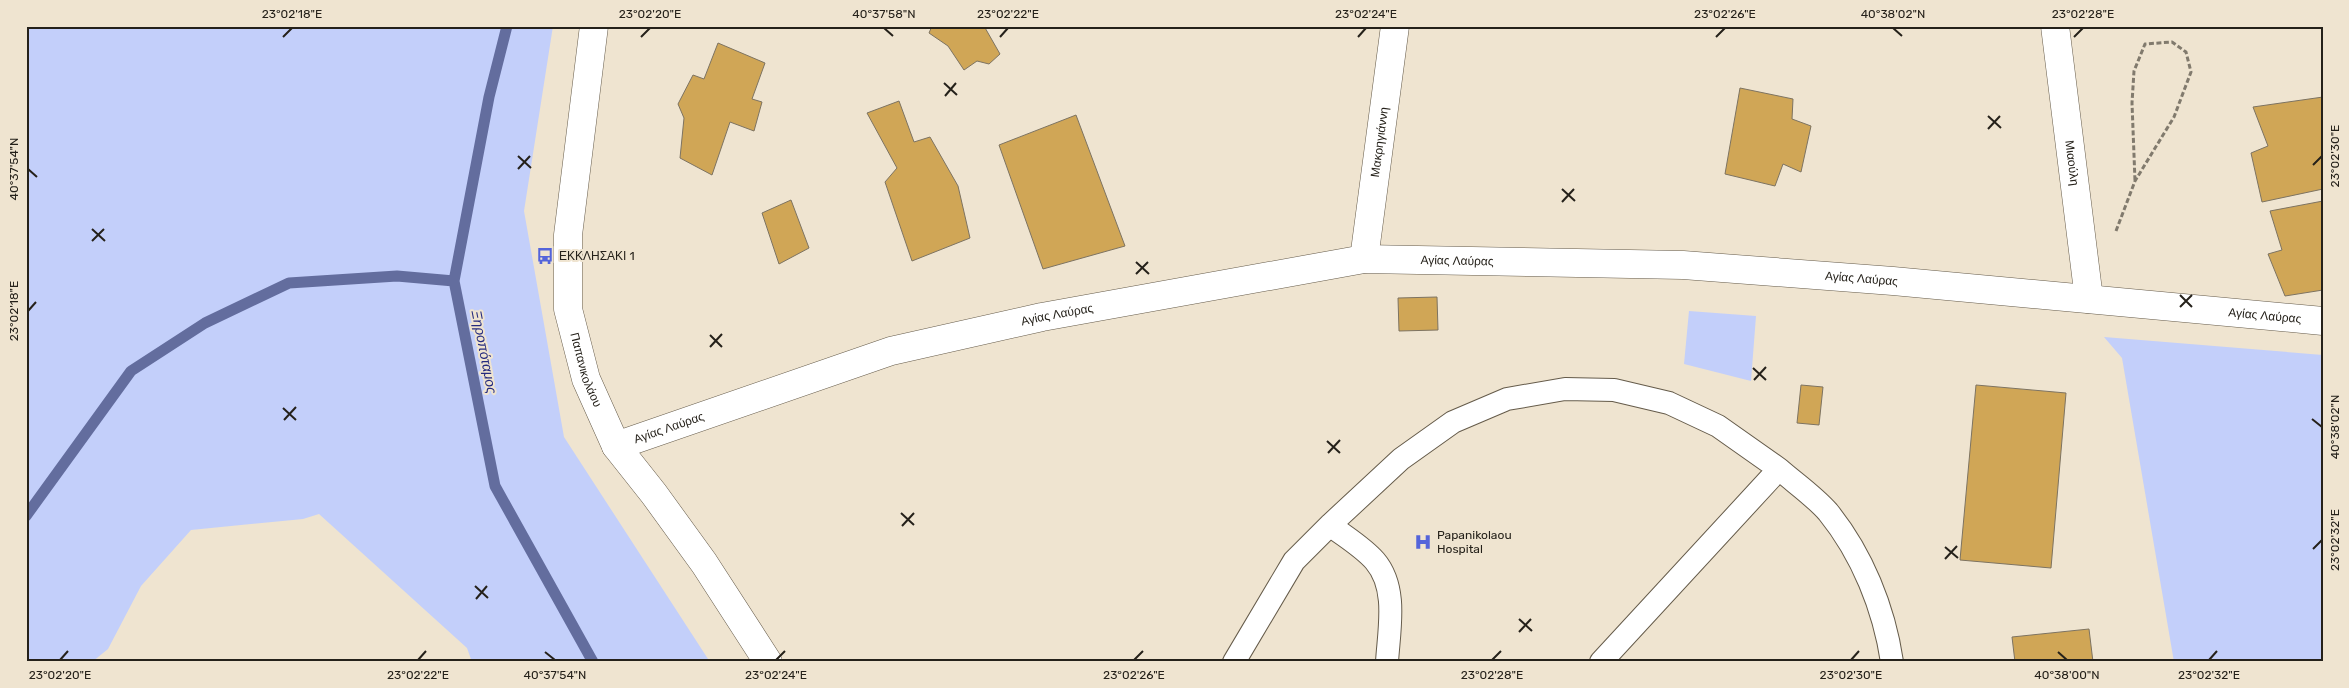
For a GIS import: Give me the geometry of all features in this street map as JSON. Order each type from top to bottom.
[{"type":"street","name":"Παπανικολάου","points":[[594,26],[568,235],[568,309],[586,379],[616,446],[654,494],[704,563],[768,662]]},
{"type":"street","name":"Μακρηγιάννη","points":[[1364,259],[1395,26]]},
{"type":"street","name":"Μιαούλη","points":[[2055,26],[2089,299]]},
{"type":"street","name":"Αγίας Λαύρας","points":[[616,446],[891,351],[1042,317],[1364,259],[1684,265],[2323,321]]},
{"type":"lane","points":[[1234,662],[1294,560],[1401,459],[1453,422],[1507,399],[1565,389],[1614,390],[1669,403],[1718,426],[1779,469],[1827,511],[1860,558],[1879,606],[1892,662]]},
{"type":"lane","points":[[1601,662],[1779,469]]},
{"type":"lane","points":[[1330,525],[1375,561],[1387,581],[1390,602],[1387,662]]},
{"type":"path","points":[[2084,260],[2110,243],[2136,181],[2174,117],[2190,72],[2186,52],[2172,42],[2145,44],[2134,71],[2132,103],[2136,181]]},
{"type":"shaded area","points":[[26,26],[553,26],[524,211],[564,437],[710,662],[472,662],[467,648],[319,514],[303,519],[191,530],[141,586],[108,649],[92,662],[26,662]]},
{"type":"shaded area","points":[[1689,311],[1756,316],[1751,381],[1684,364]]},
{"type":"shaded area","points":[[2104,337],[2323,355],[2323,662],[2174,662],[2122,358]]},
{"type":"building","points":[[932,26],[984,26],[1000,54],[989,64],[977,61],[964,70],[948,46],[929,33]]},
{"type":"building","points":[[718,43],[765,63],[752,99],[762,102],[754,131],[730,122],[712,175],[680,158],[684,118],[678,104],[693,75],[704,79]]},
{"type":"building","points":[[1740,88],[1793,99],[1792,119],[1811,126],[1801,172],[1783,164],[1775,186],[1725,174]]},
{"type":"building","points":[[2323,97],[2323,189],[2262,202],[2251,153],[2268,146],[2253,107]]},
{"type":"building","points":[[899,101],[914,142],[930,137],[958,186],[970,238],[912,261],[885,182],[897,168],[867,113]]},
{"type":"building","points":[[1076,115],[1125,246],[1043,269],[999,145]]},
{"type":"building","points":[[791,200],[809,248],[779,264],[762,213]]},
{"type":"building","points":[[2323,201],[2323,290],[2285,296],[2268,254],[2282,250],[2270,211]]},
{"type":"building","points":[[1437,297],[1438,330],[1399,331],[1398,298]]},
{"type":"building","points":[[1801,385],[1823,387],[1819,425],[1797,423]]},
{"type":"building","points":[[1976,385],[2066,393],[2051,568],[1960,560]]},
{"type":"building","points":[[2089,629],[2093,662],[2015,662],[2012,637]]},
{"type":"waterway","name":"Ξηροπόταμος","points":[[507,26],[489,97],[454,281],[495,486],[593,662]]},
{"type":"waterway","points":[[26,516],[131,371],[205,323],[289,283],[397,276],[454,281]]},
{"type":"place","name":"ΕΚΚΛΗΣΑΚΙ 1","points":[[545,256]]},
{"type":"place","name":"Papanikolaou Hospital","points":[[1423,542]]}]
